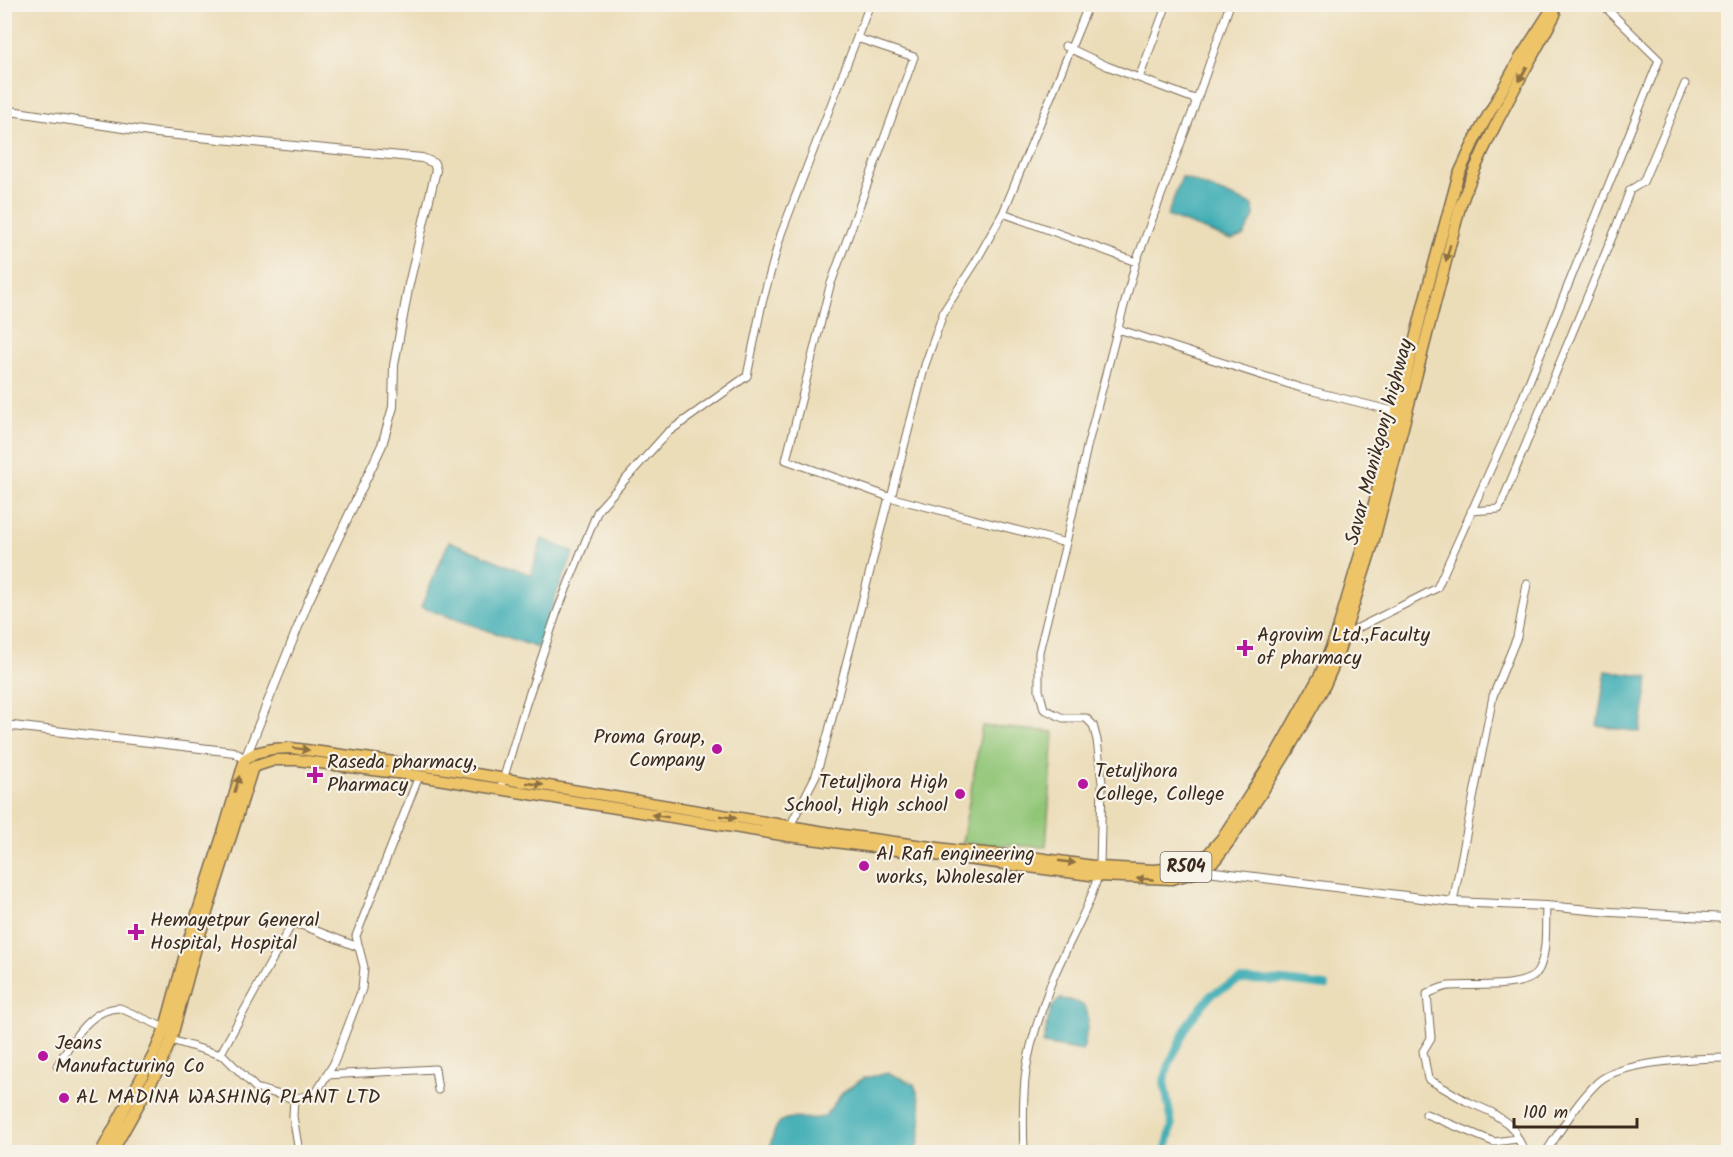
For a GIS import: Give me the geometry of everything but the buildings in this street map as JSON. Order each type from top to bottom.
[{"type":"main road","name":"R504","points":[[1099,871],[1155,870],[1191,866],[1208,854],[1232,822],[1283,742],[1320,675],[1352,585],[1458,176],[1476,137],[1514,68],[1555,4]]},
{"type":"main road","name":"Savar Manikgonj highway","points":[[1202,871],[1216,859],[1231,839],[1287,752],[1324,687],[1346,634],[1372,547],[1460,207],[1489,135],[1561,4]]},
{"type":"main road","name":"R504","points":[[250,756],[272,749],[291,748],[446,769],[501,785]]},
{"type":"main road","name":"R504","points":[[250,756],[501,785],[788,831],[1099,871],[1172,879],[1202,871]]},
{"type":"main road","points":[[107,1151],[165,1028],[190,936],[250,756]]},
{"type":"main road","points":[[107,1151],[159,1068],[171,1040],[250,756]]},
{"type":"street","points":[[501,785],[557,612],[598,510],[667,432],[747,376],[762,303],[781,234],[870,4]]},
{"type":"street","points":[[788,831],[816,775],[925,365],[944,311],[975,263],[1003,213],[1068,48],[1089,4]]},
{"type":"street","points":[[1139,78],[1167,4]]},
{"type":"street","points":[[1024,1152],[1024,1094],[1027,1063],[1051,984],[1078,927],[1099,871],[1102,783],[1093,725],[1086,718],[1063,718],[1044,709],[1039,690],[1039,652],[1087,447],[1136,262],[1197,100],[1230,4]]},
{"type":"street","points":[[1346,634],[1437,588],[1523,397],[1659,60],[1602,4]]},
{"type":"street","points":[[857,38],[914,57],[830,286],[786,460],[890,498],[1066,543]]},
{"type":"street","points":[[1068,48],[1197,100]]},
{"type":"street","points":[[1471,511],[1499,509],[1630,190],[1643,182],[1685,84]]},
{"type":"street","points":[[4,110],[156,133],[422,158],[434,163],[436,170],[409,284],[394,365],[393,407],[382,445],[308,602],[250,756],[234,752],[4,725]]},
{"type":"street","points":[[1003,213],[1136,262]]},
{"type":"street","points":[[1118,329],[1301,388],[1397,412]]},
{"type":"street","points":[[1453,902],[1493,696],[1517,637],[1527,584]]},
{"type":"street","points":[[171,1040],[224,1056],[256,1088],[294,1098],[316,1093],[334,1063],[362,989],[363,966],[356,936],[419,776]]},
{"type":"street","points":[[1191,866],[1202,871],[1453,902],[1728,918]]},
{"type":"street","points":[[1525,1152],[1513,1129],[1491,1112],[1466,1101],[1428,1079],[1424,1051],[1431,1038],[1426,994],[1445,987],[1501,984],[1530,979],[1538,972],[1542,960],[1546,906]]},
{"type":"street","points":[[220,1055],[290,927],[295,924],[304,926],[358,947]]},
{"type":"street","points":[[57,1066],[81,1028],[113,1008],[120,1008],[165,1028]]},
{"type":"street","points":[[1546,1152],[1572,1112],[1600,1080],[1622,1069],[1699,1059],[1728,1058]]},
{"type":"street","points":[[327,1075],[435,1069],[438,1090]]},
{"type":"street","points":[[294,1098],[293,1116],[298,1152]]},
{"type":"street","points":[[1426,1114],[1494,1142],[1517,1139]]},
{"type":"green space","points":[[982,726],[1054,732],[1046,847],[962,843]]},
{"type":"water","points":[[1182,177],[1253,205],[1254,216],[1244,236],[1231,240],[1167,216]]},
{"type":"water","points":[[542,539],[574,552],[538,648],[421,607],[449,541],[531,575]]},
{"type":"water","points":[[1606,671],[1649,677],[1640,732],[1597,726]]},
{"type":"water","points":[[1060,999],[1085,1007],[1088,1024],[1082,1051],[1043,1044],[1051,1008]]},
{"type":"water","points":[[889,1073],[914,1084],[922,1118],[917,1152],[769,1152],[776,1127],[781,1121],[824,1117],[844,1091],[864,1078]]},
{"type":"waterway","points":[[1165,1152],[1172,1126],[1164,1081],[1170,1062],[1189,1022],[1212,994],[1240,980],[1284,981],[1325,986]]},
{"type":"place","name":"Agrovim Ltd.,Faculty of pharmacy","points":[[1245,648]]},
{"type":"place","name":"Proma Group, Company","points":[[717,749]]},
{"type":"place","name":"Raseda pharmacy, Pharmacy","points":[[315,775]]},
{"type":"place","name":"Tetuljhora College, College","points":[[1083,784]]},
{"type":"place","name":"Tetuljhora High School, High school","points":[[960,794]]},
{"type":"place","name":"Al Rafi engineering works, Wholesaler","points":[[864,866]]},
{"type":"place","name":"Hemayetpur General Hospital, Hospital","points":[[136,932]]},
{"type":"place","name":"Jeans Manufacturing Co","points":[[43,1056]]},
{"type":"place","name":"AL MADINA WASHING PLANT LTD","points":[[64,1098]]}]
